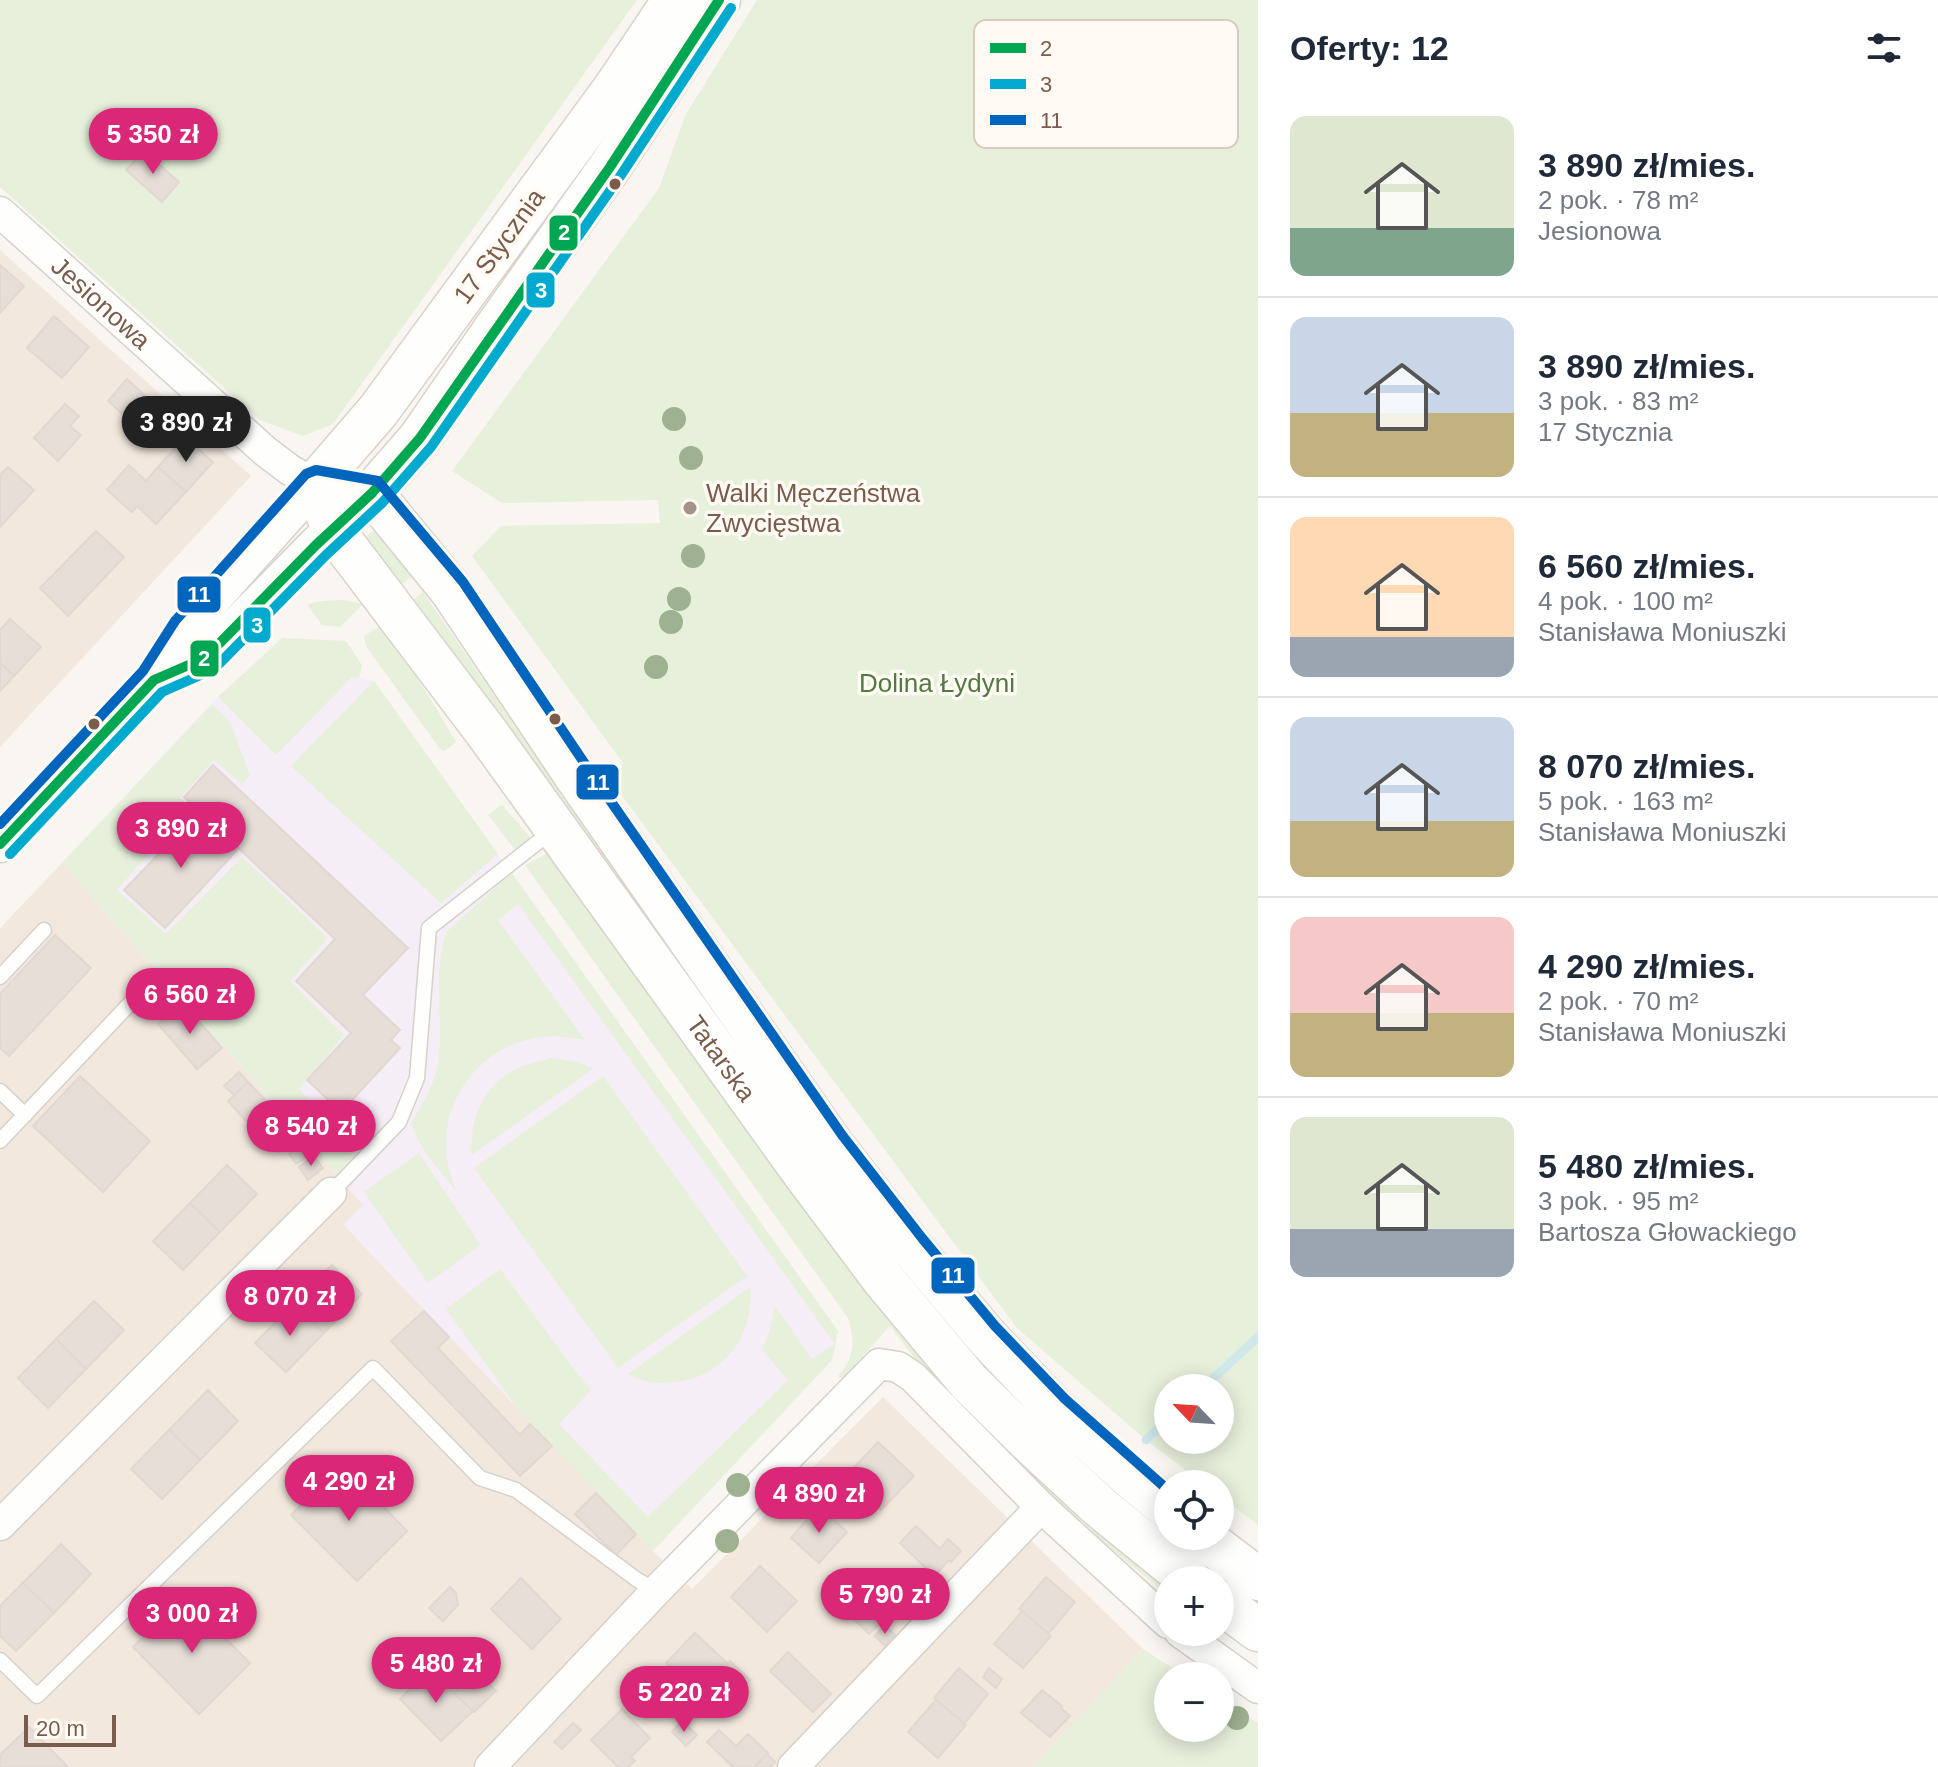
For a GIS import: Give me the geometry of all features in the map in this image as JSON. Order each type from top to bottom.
[{"type":"main road","name":"17 Stycznia","points":[[315,484],[378,411],[614,89],[674,0]]},
{"type":"main road","name":"17 Stycznia","points":[[372,493],[420,438],[610,167],[719,0]]},
{"type":"main road","name":"Tatarska","points":[[315,484],[334,531],[469,709],[883,1279],[959,1370],[1033,1445],[1100,1507],[1173,1566]]},
{"type":"main road","name":"Tatarska","points":[[372,493],[451,590],[575,775],[831,1143],[911,1247],[985,1335],[1055,1409],[1154,1496]]},
{"type":"main road","points":[[1220,1550],[1258,1579]]},
{"type":"main road","points":[[1234,1612],[1258,1630]]},
{"type":"street","name":"Jesionowa","points":[[0,212],[265,451],[315,484]]},
{"type":"street","points":[[315,484],[372,493]]},
{"type":"street","name":"17 Stycznia","points":[[0,844],[154,680],[185,630],[315,484]]},
{"type":"street","name":"17 Stycznia","points":[[154,680],[205,658],[372,493]]},
{"type":"street","points":[[0,1525],[331,1193]]},
{"type":"street","points":[[490,1767],[656,1591],[879,1364],[898,1367],[913,1377],[1041,1507],[1154,1610]]},
{"type":"street","points":[[793,1767],[1041,1507]]},
{"type":"street","points":[[1200,1646],[1258,1688]]},
{"type":"lane","points":[[331,1193],[399,1122],[417,1078],[429,928],[556,829]]},
{"type":"lane","points":[[0,977],[44,930]]},
{"type":"lane","points":[[0,1141],[137,996]]},
{"type":"lane","points":[[0,1091],[25,1115]]},
{"type":"lane","points":[[0,1660],[37,1696],[373,1368],[480,1478],[516,1490],[656,1591]]},
{"type":"shaded area","points":[[0,250],[251,476],[0,747]]},
{"type":"shaded area","points":[[260,660],[374,681],[838,1331],[833,1359],[653,1551],[344,1225],[363,1205],[62,863],[213,702]]},
{"type":"shaded area","points":[[62,863],[363,1205],[344,1225],[692,1589],[883,1397],[1143,1649],[1032,1767],[0,1767],[0,928]]},
{"type":"green space","points":[[0,0],[637,0],[333,424],[303,436],[260,420],[0,187]]},
{"type":"green space","name":"Dolina Łydyni","points":[[757,0],[1258,0],[1258,1525],[1234,1507],[1234,1470],[1186,1470],[1164,1454],[1234,1454],[1234,1374],[1154,1374],[1154,1446],[1017,1328],[617,789],[623,763],[472,556],[501,526],[660,523],[658,500],[502,503],[452,471],[659,188],[686,114]]},
{"type":"green space","points":[[379,532],[413,576],[398,587],[367,543],[368,536]]},
{"type":"green space","points":[[423,592],[741,1043],[1111,1481],[1105,1489],[1009,1398],[834,1187],[410,602]]},
{"type":"green space","points":[[343,600],[363,604],[340,627],[322,625],[307,604],[323,601]]},
{"type":"green space","points":[[385,623],[456,742],[444,751],[366,646],[364,636]]},
{"type":"green space","points":[[282,638],[346,641],[362,665],[359,678],[352,677],[276,755],[218,697]]},
{"type":"green space","points":[[374,681],[498,854],[441,903],[291,766]]},
{"type":"green space","points":[[212,704],[230,722],[250,775],[242,784],[214,760],[180,798],[190,808],[117,890],[166,934],[242,857],[328,938],[290,981],[344,1035],[299,1089],[354,1145],[356,1153],[336,1174],[62,863]]},
{"type":"green space","points":[[502,805],[530,837],[529,842],[516,851],[488,815]]},
{"type":"green space","points":[[548,853],[562,866],[1083,1513],[1077,1520],[986,1438],[915,1359],[890,1326],[842,1379],[838,1376],[848,1362],[852,1348],[848,1318],[525,865]]},
{"type":"green space","points":[[512,873],[838,1331],[832,1360],[653,1551],[521,1413],[446,1309],[500,1269],[591,1390],[559,1424],[648,1517],[788,1380],[762,1350],[775,1306],[812,1359],[835,1344],[518,904],[498,920],[585,1040],[553,1036],[522,1041],[488,1059],[474,1072],[453,1105],[448,1124],[447,1157],[457,1193],[425,1151],[411,1123],[432,1085],[438,1061],[439,967],[447,931]]},
{"type":"green space","points":[[552,1058],[594,1068],[472,1155],[475,1119],[491,1088],[515,1069]]},
{"type":"green space","points":[[603,1076],[747,1276],[618,1368],[474,1168]]},
{"type":"green space","points":[[419,1153],[480,1245],[428,1283],[364,1192]]},
{"type":"green space","points":[[750,1287],[747,1321],[733,1351],[722,1363],[692,1379],[675,1382],[651,1382],[628,1374]]},
{"type":"green space","points":[[1097,1526],[1154,1571],[1154,1584],[1091,1532]]},
{"type":"green space","points":[[1143,1649],[1163,1662],[1154,1662],[1154,1742],[1234,1742],[1234,1708],[1258,1723],[1258,1767],[1032,1767]]},
{"type":"building","points":[[144,151],[179,182],[162,202],[126,170]]},
{"type":"building","points":[[0,265],[24,286],[0,313]]},
{"type":"building","points":[[54,316],[89,347],[62,378],[27,348]]},
{"type":"building","points":[[127,379],[171,420],[152,441],[108,401]]},
{"type":"building","points":[[65,404],[79,416],[70,426],[81,435],[58,461],[34,438]]},
{"type":"building","points":[[185,437],[213,462],[186,492],[158,467]]},
{"type":"building","points":[[129,465],[146,481],[158,467],[186,492],[156,524],[137,506],[132,512],[107,490]]},
{"type":"building","points":[[8,467],[34,490],[0,527],[0,475]]},
{"type":"building","points":[[96,531],[124,557],[68,616],[40,588]]},
{"type":"building","points":[[10,619],[41,647],[14,676],[0,663],[0,630]]},
{"type":"building","points":[[0,663],[14,676],[0,691]]},
{"type":"building","points":[[213,765],[408,948],[363,995],[400,1030],[391,1040],[400,1048],[341,1112],[307,1080],[351,1033],[296,981],[335,939],[184,797]]},
{"type":"building","points":[[199,812],[238,849],[165,928],[124,890]]},
{"type":"building","points":[[55,935],[91,968],[9,1056],[0,1048],[0,994]]},
{"type":"building","points":[[183,1003],[222,1048],[197,1069],[158,1024]]},
{"type":"building","points":[[239,1072],[248,1082],[234,1095],[224,1086]]},
{"type":"building","points":[[80,1076],[150,1141],[103,1192],[33,1126]]},
{"type":"building","points":[[248,1082],[267,1102],[246,1121],[228,1101]]},
{"type":"building","points":[[266,1103],[276,1113],[259,1128],[250,1118]]},
{"type":"building","points":[[281,1120],[295,1137],[278,1152],[263,1135]]},
{"type":"building","points":[[300,1146],[308,1156],[296,1164],[289,1154]]},
{"type":"building","points":[[313,1156],[323,1168],[308,1180],[299,1167]]},
{"type":"building","points":[[227,1165],[257,1194],[220,1232],[190,1203]]},
{"type":"building","points":[[190,1203],[220,1232],[183,1270],[153,1241]]},
{"type":"building","points":[[332,1265],[362,1294],[324,1333],[294,1304]]},
{"type":"building","points":[[94,1301],[124,1330],[86,1369],[56,1339]]},
{"type":"building","points":[[294,1304],[324,1333],[286,1372],[255,1343]]},
{"type":"building","points":[[424,1311],[449,1337],[438,1348],[520,1435],[530,1424],[552,1446],[520,1476],[391,1341]]},
{"type":"building","points":[[56,1339],[86,1369],[48,1408],[18,1378]]},
{"type":"building","points":[[208,1390],[238,1421],[200,1460],[169,1430]]},
{"type":"building","points":[[169,1430],[200,1460],[162,1499],[131,1469]]},
{"type":"building","points":[[878,1442],[914,1476],[881,1510],[846,1476]]},
{"type":"building","points":[[342,1464],[407,1531],[357,1581],[291,1515]]},
{"type":"building","points":[[596,1493],[636,1534],[616,1555],[575,1514]]},
{"type":"building","points":[[819,1506],[847,1532],[819,1563],[791,1538]]},
{"type":"building","points":[[916,1526],[940,1549],[948,1539],[961,1551],[934,1576],[900,1543]]},
{"type":"building","points":[[61,1544],[91,1574],[54,1613],[23,1583]]},
{"type":"building","points":[[760,1566],[797,1601],[767,1632],[731,1597]]},
{"type":"building","points":[[1046,1577],[1075,1602],[1048,1634],[1019,1609]]},
{"type":"building","points":[[521,1578],[561,1619],[532,1649],[491,1609]]},
{"type":"building","points":[[835,1581],[848,1595],[852,1591],[882,1621],[869,1634],[825,1591]]},
{"type":"building","points":[[23,1583],[54,1613],[16,1651],[0,1636],[0,1606]]},
{"type":"building","points":[[450,1587],[456,1593],[458,1605],[443,1621],[429,1608]]},
{"type":"building","points":[[184,1597],[250,1663],[199,1714],[133,1647]]},
{"type":"building","points":[[1022,1611],[1051,1636],[1023,1668],[994,1644]]},
{"type":"building","points":[[885,1625],[895,1635],[885,1646],[875,1636]]},
{"type":"building","points":[[695,1633],[750,1680],[722,1710],[702,1692],[695,1699],[678,1683],[682,1678],[666,1663]]},
{"type":"building","points":[[788,1652],[831,1694],[813,1712],[770,1671]]},
{"type":"building","points":[[431,1668],[473,1711],[441,1741],[400,1699]]},
{"type":"building","points":[[959,1668],[988,1694],[964,1724],[934,1698]]},
{"type":"building","points":[[989,1668],[1002,1679],[996,1688],[983,1677]]},
{"type":"building","points":[[476,1671],[496,1691],[474,1712],[454,1693]]},
{"type":"building","points":[[1042,1690],[1070,1716],[1050,1737],[1021,1713]]},
{"type":"building","points":[[936,1700],[966,1725],[938,1758],[908,1732]]},
{"type":"building","points":[[622,1709],[650,1738],[631,1757],[635,1761],[628,1767],[618,1767],[591,1740]]},
{"type":"building","points":[[682,1721],[697,1735],[686,1746],[672,1732]]},
{"type":"building","points":[[573,1723],[581,1730],[562,1749],[554,1742]]},
{"type":"building","points":[[29,1727],[68,1767],[0,1767],[0,1755]]},
{"type":"building","points":[[719,1730],[736,1746],[748,1734],[768,1753],[755,1767],[733,1767],[707,1742]]},
{"type":"building","points":[[767,1754],[775,1762],[770,1767],[755,1767]]},
{"type":"waterway","points":[[1218,1374],[1258,1337]]},
{"type":"waterway","points":[[1146,1440],[1154,1433]]},
{"type":"transit line","name":"2","points":[[0,844],[154,680],[205,658],[372,493],[420,438],[610,167],[719,0]]},
{"type":"transit line","name":"3","points":[[10,854],[162,692],[214,669],[382,503],[431,447],[621,175],[731,8]]},
{"type":"transit line","name":"11","points":[[0,824],[143,671],[175,621],[306,474],[316,470],[378,481],[463,582],[842,1135],[922,1238],[995,1326],[1065,1399],[1154,1478]]},
{"type":"place","name":"Walki Męczeństwa Zwycięstwa","points":[[690,508]]}]
